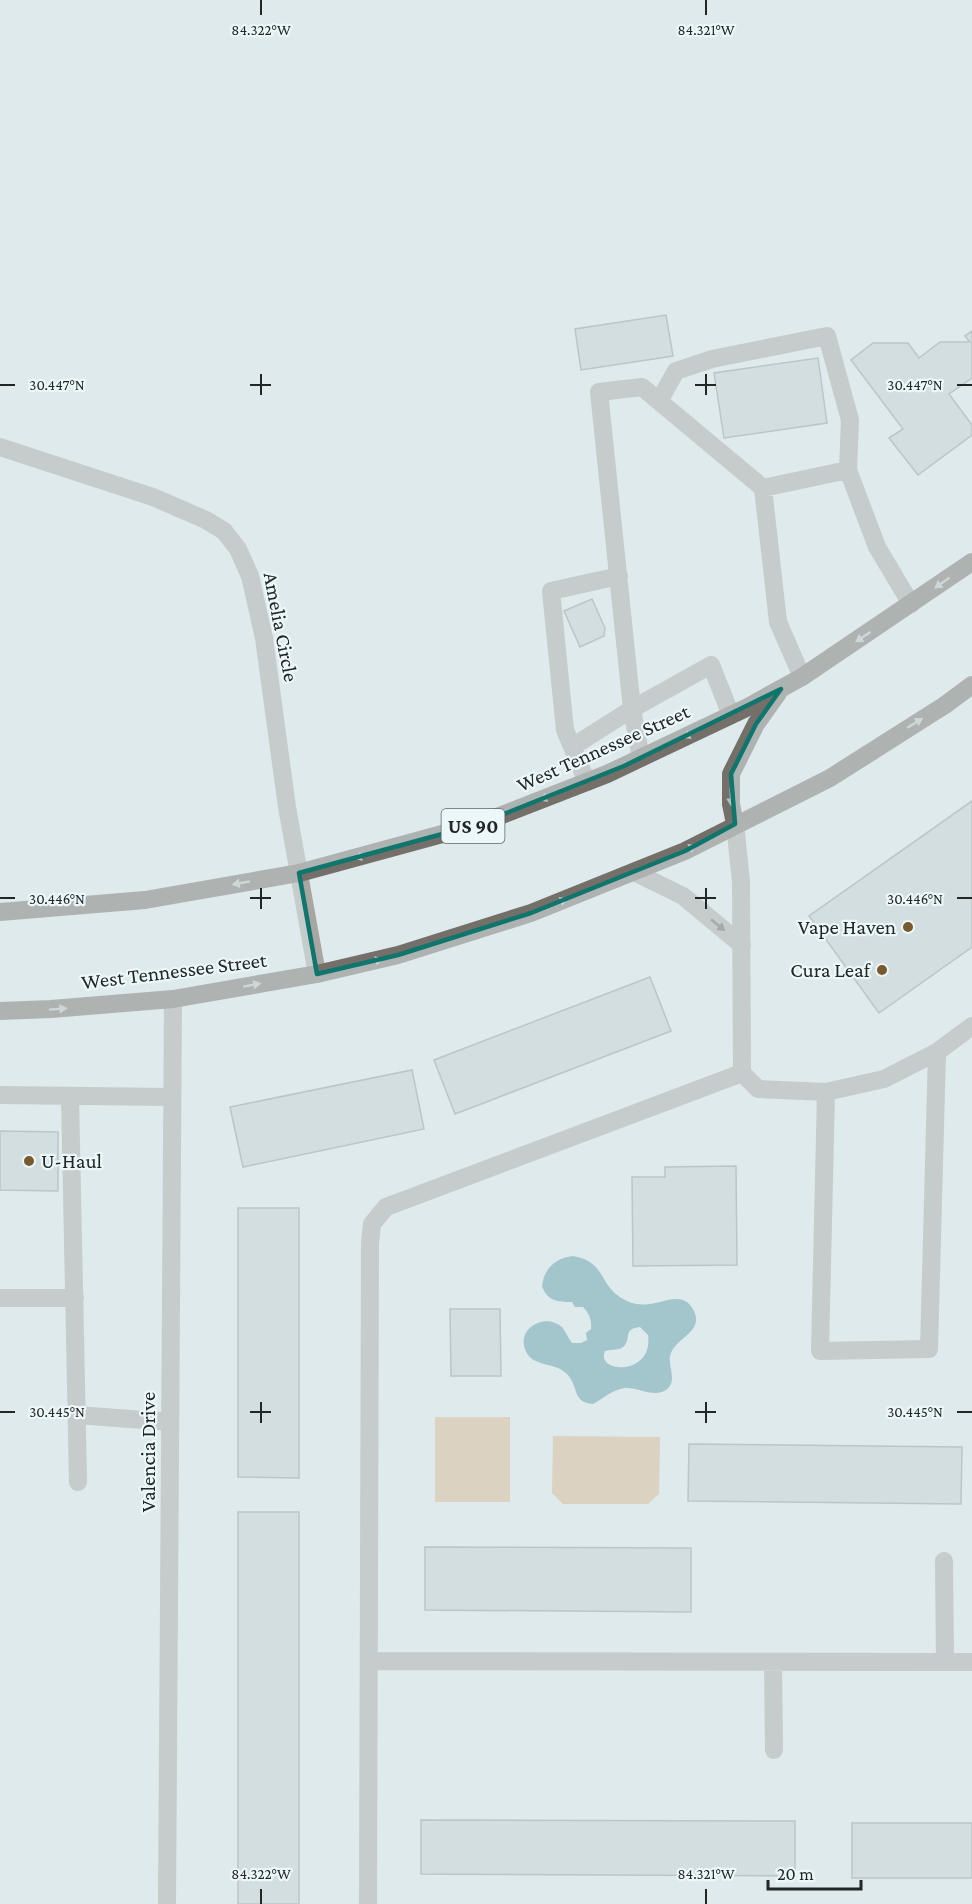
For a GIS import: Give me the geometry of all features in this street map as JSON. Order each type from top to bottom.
[{"type":"main road","name":"West Tennessee Street","points":[[0,912],[145,900],[298,873],[479,824],[587,782],[641,758],[781,689],[972,562]]},
{"type":"main road","name":"West Tennessee Street","points":[[0,1011],[172,999],[317,974],[398,955],[520,916],[685,851],[830,778],[945,705],[972,685]]},
{"type":"main road","points":[[735,824],[731,804],[731,774],[756,724],[781,689]]},
{"type":"street","points":[[659,401],[676,371],[712,359],[826,336],[850,420],[848,470],[877,547],[911,604]]},
{"type":"street","points":[[641,758],[632,709],[599,392],[642,387],[763,488],[778,622],[802,677]]},
{"type":"street","name":"Amelia Circle","points":[[0,447],[153,496],[206,520],[224,531],[238,549],[250,576],[264,638],[287,807],[317,974]]},
{"type":"street","points":[[763,488],[848,470]]},
{"type":"street","points":[[587,782],[565,730],[551,591],[619,576]]},
{"type":"street","points":[[572,747],[632,709],[711,664],[731,715]]},
{"type":"street","points":[[735,824],[741,882],[742,1072],[758,1089],[826,1092],[884,1079],[937,1052],[972,1026]]},
{"type":"street","points":[[634,872],[683,896],[742,945]]},
{"type":"street","name":"Valencia Drive","points":[[167,1904],[172,999]]},
{"type":"street","points":[[826,1092],[820,1350],[928,1349],[937,1052]]},
{"type":"street","points":[[368,1904],[370,1243],[372,1224],[386,1207],[742,1072]]},
{"type":"street","points":[[0,1095],[171,1097]]},
{"type":"street","points":[[70,1096],[78,1482]]},
{"type":"street","points":[[0,1298],[75,1298]]},
{"type":"street","points":[[77,1415],[170,1422]]},
{"type":"street","points":[[944,1561],[945,1662]]},
{"type":"street","points":[[369,1661],[972,1662]]},
{"type":"street","points":[[773,1662],[774,1750]]},
{"type":"highlighted area","points":[[781,689],[756,724],[731,774],[735,824],[685,851],[531,913],[398,955],[317,974],[299,873],[479,824],[624,766]]},
{"type":"shaded area","points":[[435,1417],[510,1417],[510,1502],[435,1502]]},
{"type":"shaded area","points":[[553,1436],[660,1437],[659,1494],[648,1504],[563,1504],[552,1493]]},
{"type":"water","points":[[567,1257],[584,1259],[592,1264],[611,1289],[627,1301],[644,1305],[679,1299],[686,1302],[694,1311],[695,1325],[677,1344],[670,1356],[672,1374],[670,1386],[666,1390],[651,1393],[625,1388],[612,1392],[593,1404],[586,1403],[579,1397],[568,1375],[528,1355],[524,1346],[524,1338],[527,1331],[539,1322],[547,1321],[562,1327],[572,1343],[587,1340],[586,1333],[591,1329],[591,1323],[585,1309],[575,1307],[572,1302],[550,1298],[542,1286],[545,1274],[552,1265]],"holes":[[[640,1327],[648,1335],[647,1348],[642,1358],[634,1364],[616,1367],[608,1364],[604,1359],[605,1351],[623,1347],[627,1342],[629,1331]]]},
{"type":"building","points":[[666,315],[673,356],[581,370],[575,329]]},
{"type":"building","points":[[972,331],[972,378],[949,394],[972,425],[972,435],[918,475],[889,438],[903,429],[851,360],[873,343],[908,343],[919,358],[940,342],[970,342],[965,336]]},
{"type":"building","points":[[818,358],[827,423],[724,438],[714,373]]},
{"type":"building","points":[[592,599],[605,628],[604,636],[580,647],[564,611]]},
{"type":"building","points":[[972,801],[972,947],[879,1013],[809,916]]},
{"type":"building","points":[[650,977],[671,1031],[455,1114],[434,1060]]},
{"type":"building","points":[[412,1070],[424,1129],[243,1167],[230,1107]]},
{"type":"building","name":"U-Haul","points":[[0,1131],[58,1132],[58,1191],[0,1190]]},
{"type":"building","points":[[736,1166],[737,1265],[633,1266],[632,1177],[665,1177],[665,1167]]},
{"type":"building","points":[[238,1208],[299,1208],[299,1478],[238,1477]]},
{"type":"building","points":[[450,1309],[500,1309],[501,1376],[451,1376]]},
{"type":"building","points":[[689,1444],[962,1447],[961,1504],[688,1501]]},
{"type":"building","points":[[238,1512],[299,1512],[299,1904],[238,1904]]},
{"type":"building","points":[[425,1547],[691,1548],[691,1612],[425,1610]]},
{"type":"building","points":[[421,1820],[795,1821],[795,1876],[421,1874]]},
{"type":"building","points":[[852,1823],[972,1823],[972,1878],[852,1878]]},
{"type":"place","name":"Vape Haven","points":[[908,927]]},
{"type":"place","name":"Cura Leaf","points":[[882,970]]},
{"type":"place","name":"U-Haul","points":[[29,1161]]}]
